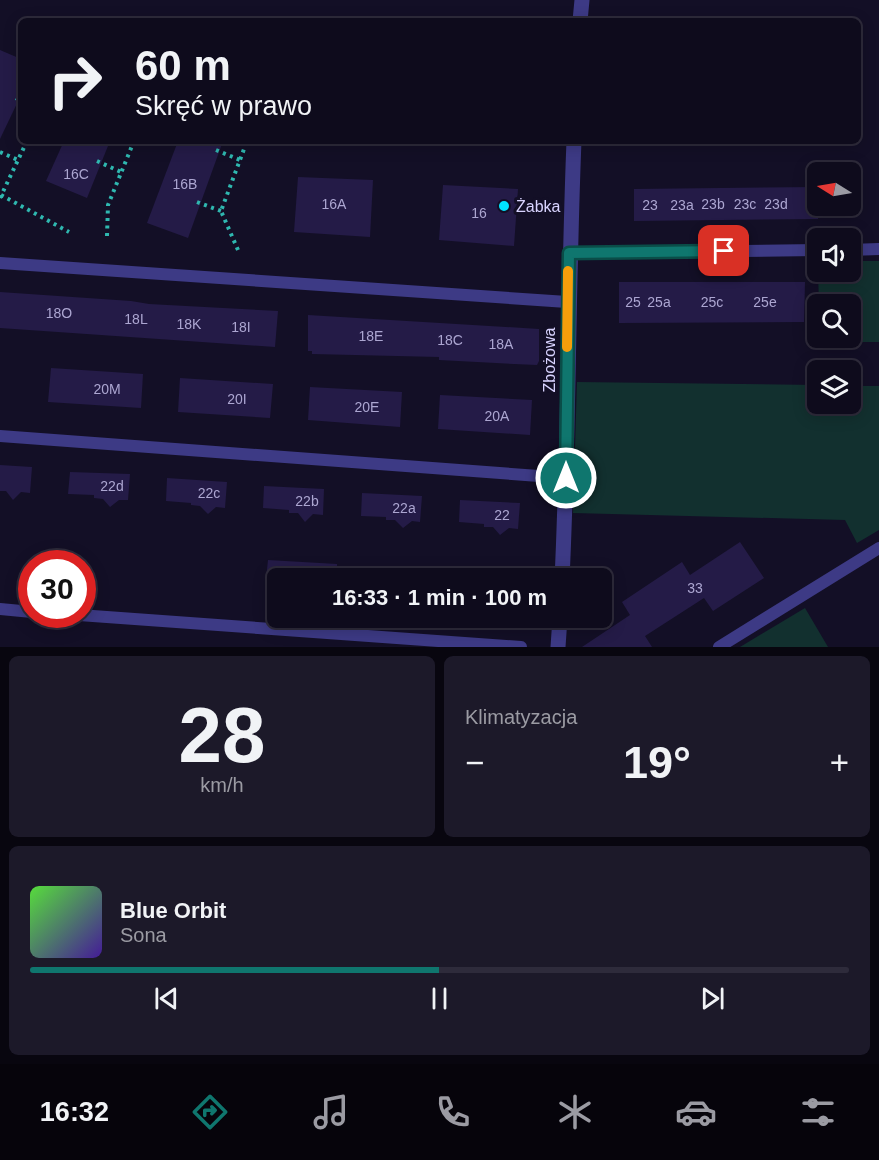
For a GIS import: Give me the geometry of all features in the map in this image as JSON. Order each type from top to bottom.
[{"type":"street","points":[[580,18],[582,0]]},
{"type":"street","name":"Zbożowa","points":[[562,568],[566,478],[567,302],[574,144]]},
{"type":"street","points":[[558,647],[559,628]]},
{"type":"lane","points":[[861,250],[879,249]]},
{"type":"lane","points":[[569,253],[807,250]]},
{"type":"lane","points":[[0,263],[567,302]]},
{"type":"lane","points":[[0,436],[566,478]]},
{"type":"lane","points":[[719,647],[879,548]]},
{"type":"lane","points":[[0,609],[18,611]]},
{"type":"lane","points":[[96,616],[521,647]]},
{"type":"path","points":[[26,144],[1,196],[69,232]]},
{"type":"path","points":[[107,236],[108,205],[133,144]]},
{"type":"path","points":[[220,211],[246,144]]},
{"type":"path","points":[[216,150],[240,160]]},
{"type":"path","points":[[0,152],[18,160]]},
{"type":"path","points":[[97,161],[121,172]]},
{"type":"path","points":[[197,202],[220,211],[238,250]]},
{"type":"path","points":[[519,204],[556,206]]},
{"type":"green space","points":[[861,261],[879,261],[879,342],[861,342],[861,294],[819,294],[818,282],[861,282]]},
{"type":"green space","points":[[577,382],[807,385],[807,414],[861,414],[861,386],[879,386],[879,530],[857,543],[845,520],[573,513]]},
{"type":"green space","points":[[805,608],[828,647],[740,647]]},
{"type":"building","points":[[0,50],[18,58],[18,101],[0,139]]},
{"type":"building","points":[[63,144],[109,144],[87,198],[46,181]]},
{"type":"building","points":[[177,144],[222,144],[188,238],[147,223]]},
{"type":"building","points":[[298,177],[373,180],[370,237],[294,232]]},
{"type":"building","points":[[443,185],[518,189],[514,246],[439,240]]},
{"type":"building","points":[[807,187],[807,216],[818,216],[818,219],[634,221],[634,189]]},
{"type":"building","points":[[619,282],[805,282],[804,322],[619,323]]},
{"type":"building","points":[[0,292],[149,304],[278,311],[275,347],[0,328]]},
{"type":"building","points":[[308,315],[539,329],[539,361],[537,365],[439,360],[439,357],[312,354],[312,351],[308,351]]},
{"type":"building","points":[[51,368],[143,374],[141,408],[48,402]]},
{"type":"building","points":[[180,378],[273,384],[270,418],[178,412]]},
{"type":"building","points":[[310,387],[402,392],[400,427],[308,420]]},
{"type":"building","points":[[440,395],[532,400],[530,435],[438,429]]},
{"type":"building","points":[[0,465],[32,467],[30,493],[21,492],[13,500],[6,491],[0,491]]},
{"type":"building","points":[[70,472],[130,474],[128,500],[119,500],[110,507],[103,499],[94,498],[94,495],[68,494]]},
{"type":"building","points":[[167,478],[227,482],[225,508],[216,507],[208,514],[200,506],[191,505],[191,503],[166,501]]},
{"type":"building","points":[[264,486],[324,489],[323,515],[313,514],[305,522],[298,513],[289,513],[289,510],[263,508]]},
{"type":"building","points":[[362,493],[422,496],[420,522],[412,521],[403,528],[395,520],[386,520],[386,517],[361,516]]},
{"type":"building","points":[[460,500],[520,503],[518,529],[509,528],[500,535],[493,527],[484,527],[484,524],[459,522]]},
{"type":"building","points":[[740,542],[764,578],[713,611],[704,598],[645,636],[652,647],[582,647],[630,615],[622,602],[682,562],[690,575]]},
{"type":"building","points":[[268,560],[337,564],[337,568],[267,568]]},
{"type":"slow traffic","points":[[567,347],[568,271]]},
{"type":"place","name":"Żabka","points":[[504,206]]},
{"type":"route","points":[[566,478],[569,253],[724,251]]}]
